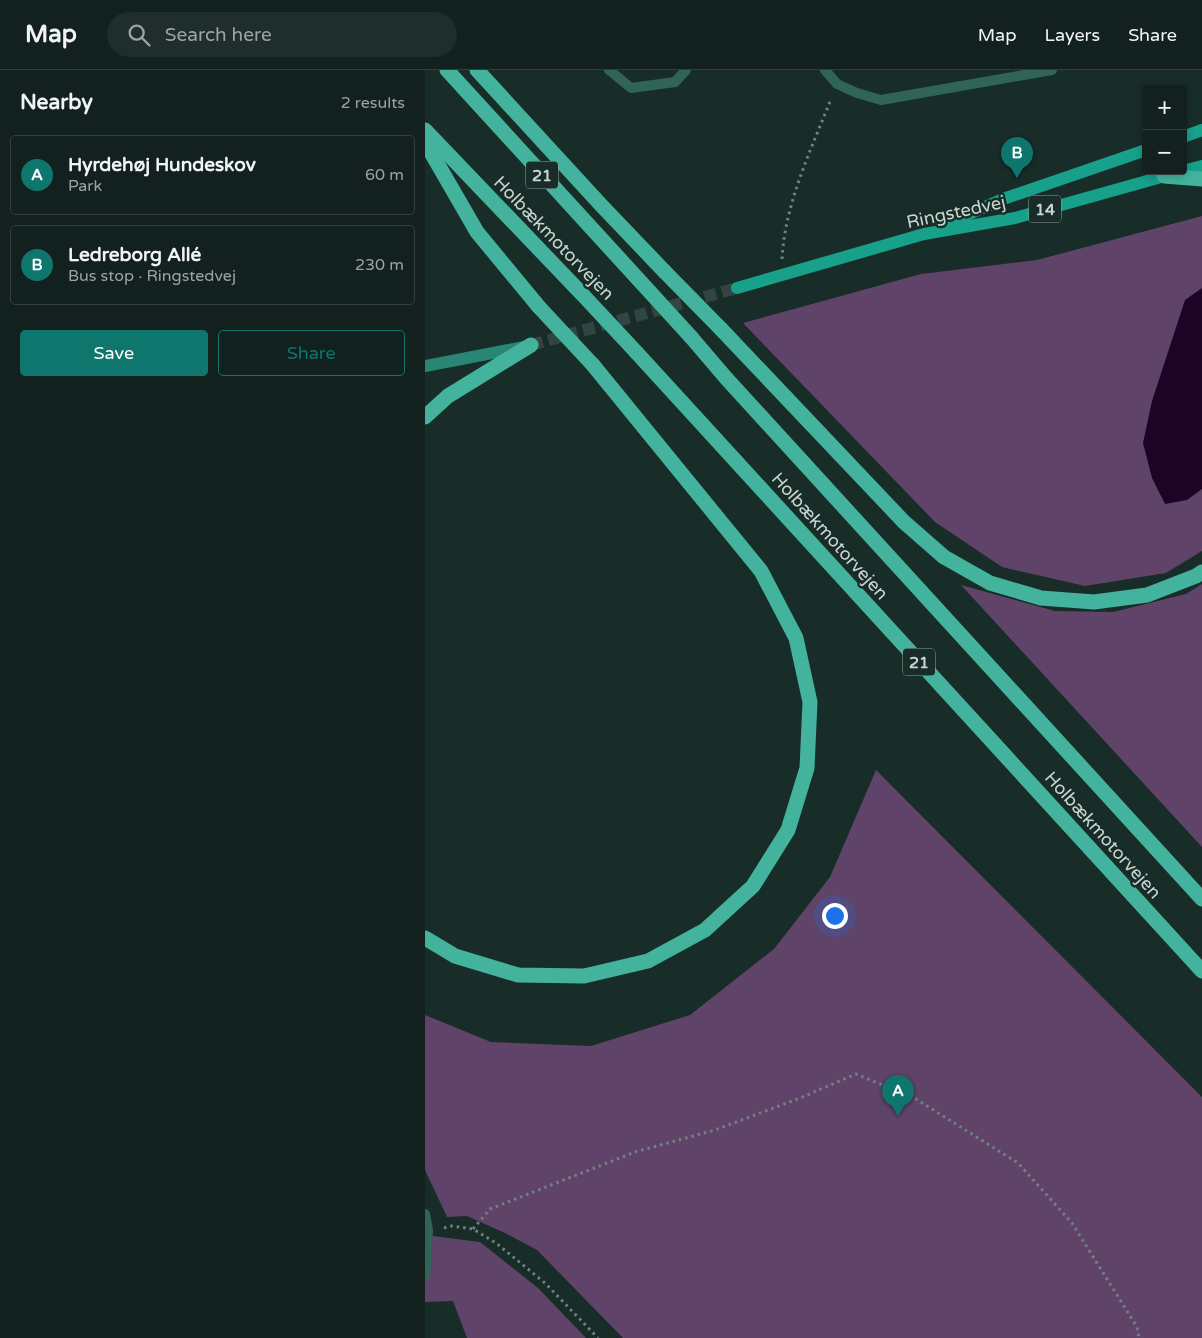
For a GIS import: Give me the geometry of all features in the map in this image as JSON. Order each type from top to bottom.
[{"type":"highway","name":"Holbækmotorvejen","points":[[447,70],[1202,898]]},
{"type":"highway","points":[[477,70],[601,205],[904,522],[944,557],[990,583],[1041,598],[1094,602],[1147,595],[1202,572]]},
{"type":"highway","name":"Holbækmotorvejen","points":[[425,130],[637,352],[1202,971]]},
{"type":"highway","points":[[425,142],[477,232],[539,307],[593,364],[761,572],[796,638],[810,702],[807,768],[788,830],[753,886],[705,930],[647,961],[583,976],[518,975],[455,956],[425,938]]},
{"type":"highway","points":[[1164,176],[1202,179]]},
{"type":"highway","points":[[425,417],[448,396],[531,345]]},
{"type":"main road","points":[[1187,136],[1202,130]]},
{"type":"main road","points":[[924,234],[1003,199],[1142,151]]},
{"type":"main road","name":"Ringstedvej","points":[[1187,170],[1202,166]]},
{"type":"main road","name":"Ringstedvej","points":[[737,288],[924,234],[1015,218],[1168,175]]},
{"type":"street","points":[[425,366],[531,345]]},
{"type":"street","points":[[425,372],[446,362]]},
{"type":"lane","points":[[609,70],[631,88],[675,82],[686,70]]},
{"type":"lane","points":[[825,70],[837,84],[857,93],[881,100],[1052,70]]},
{"type":"lane","points":[[425,1214],[428,1230],[425,1276]]},
{"type":"path","points":[[781,275],[783,235],[802,170],[837,84]]},
{"type":"path","points":[[473,1229],[490,1209],[635,1152],[715,1130],[800,1098],[856,1074],[916,1099],[1018,1163],[1071,1223],[1137,1327],[1139,1338]]},
{"type":"path","points":[[428,1230],[452,1226],[473,1229],[496,1243],[545,1283],[598,1338]]},
{"type":"shaded area","points":[[1202,216],[1202,551],[1166,573],[1085,586],[1002,567],[935,522],[743,323],[921,274],[1037,260]]},
{"type":"shaded area","points":[[1202,288],[1202,489],[1187,500],[1165,504],[1152,478],[1143,443],[1152,401],[1185,300]]},
{"type":"shaded area","points":[[1202,584],[1202,847],[961,585],[1055,611],[1113,612],[1186,594]]},
{"type":"shaded area","points":[[876,770],[1202,1097],[1202,1338],[623,1338],[537,1250],[467,1216],[447,1217],[425,1170],[425,1015],[491,1042],[591,1046],[690,1015],[774,949],[830,877]]},
{"type":"shaded area","points":[[425,1235],[480,1242],[538,1288],[586,1338],[467,1338],[453,1301],[425,1302]]},
{"type":"tunnel","points":[[531,345],[737,288]]},
{"type":"place","name":"Ledreborg Allé","points":[[1017,178]]},
{"type":"place","name":"Hyrdehøj Hundeskov","points":[[898,1116]]}]
